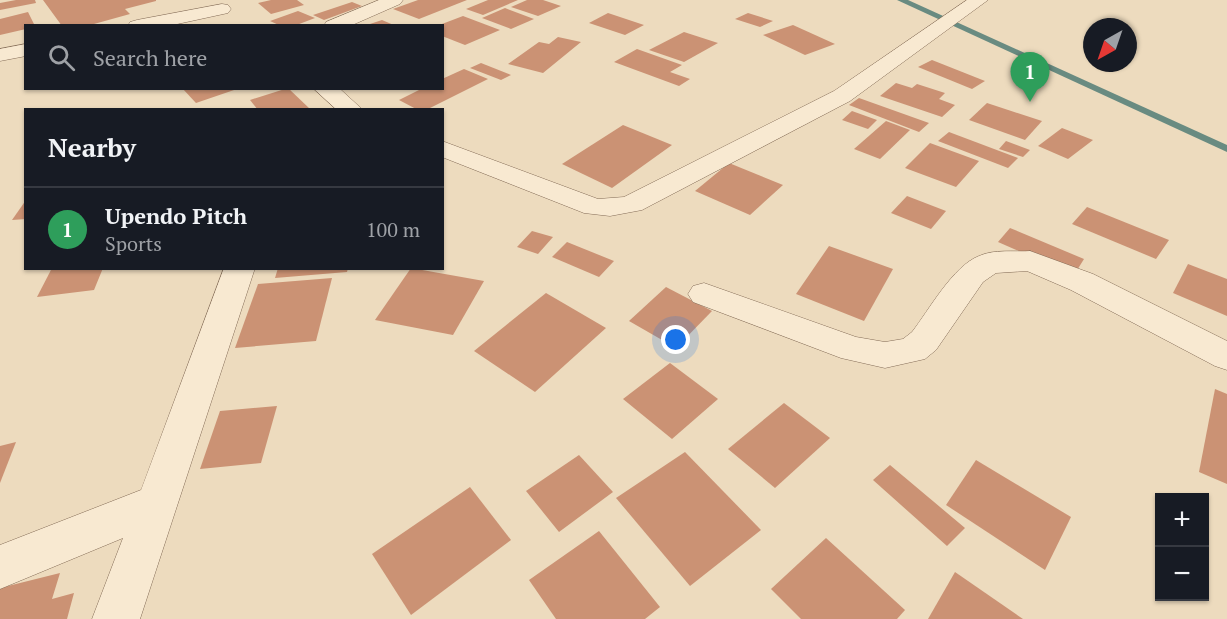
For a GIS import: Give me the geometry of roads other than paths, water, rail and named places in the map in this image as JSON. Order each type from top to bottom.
[{"type":"street","points":[[338,24],[394,0]]},
{"type":"street","points":[[444,149],[594,207],[610,208],[632,204],[842,96],[979,0]]},
{"type":"street","points":[[148,24],[222,10]]},
{"type":"street","points":[[0,56],[24,50]]},
{"type":"street","points":[[327,90],[349,108]]},
{"type":"street","points":[[704,294],[853,349],[885,355],[913,350],[924,341],[972,275],[989,263],[1030,261],[1082,282],[1227,357]]},
{"type":"street","points":[[116,619],[239,270]]},
{"type":"street","points":[[0,567],[155,504]]},
{"type":"waterway","points":[[901,0],[1227,149]]},
{"type":"place","name":"Upendo Pitch","points":[[1030,102]]}]
